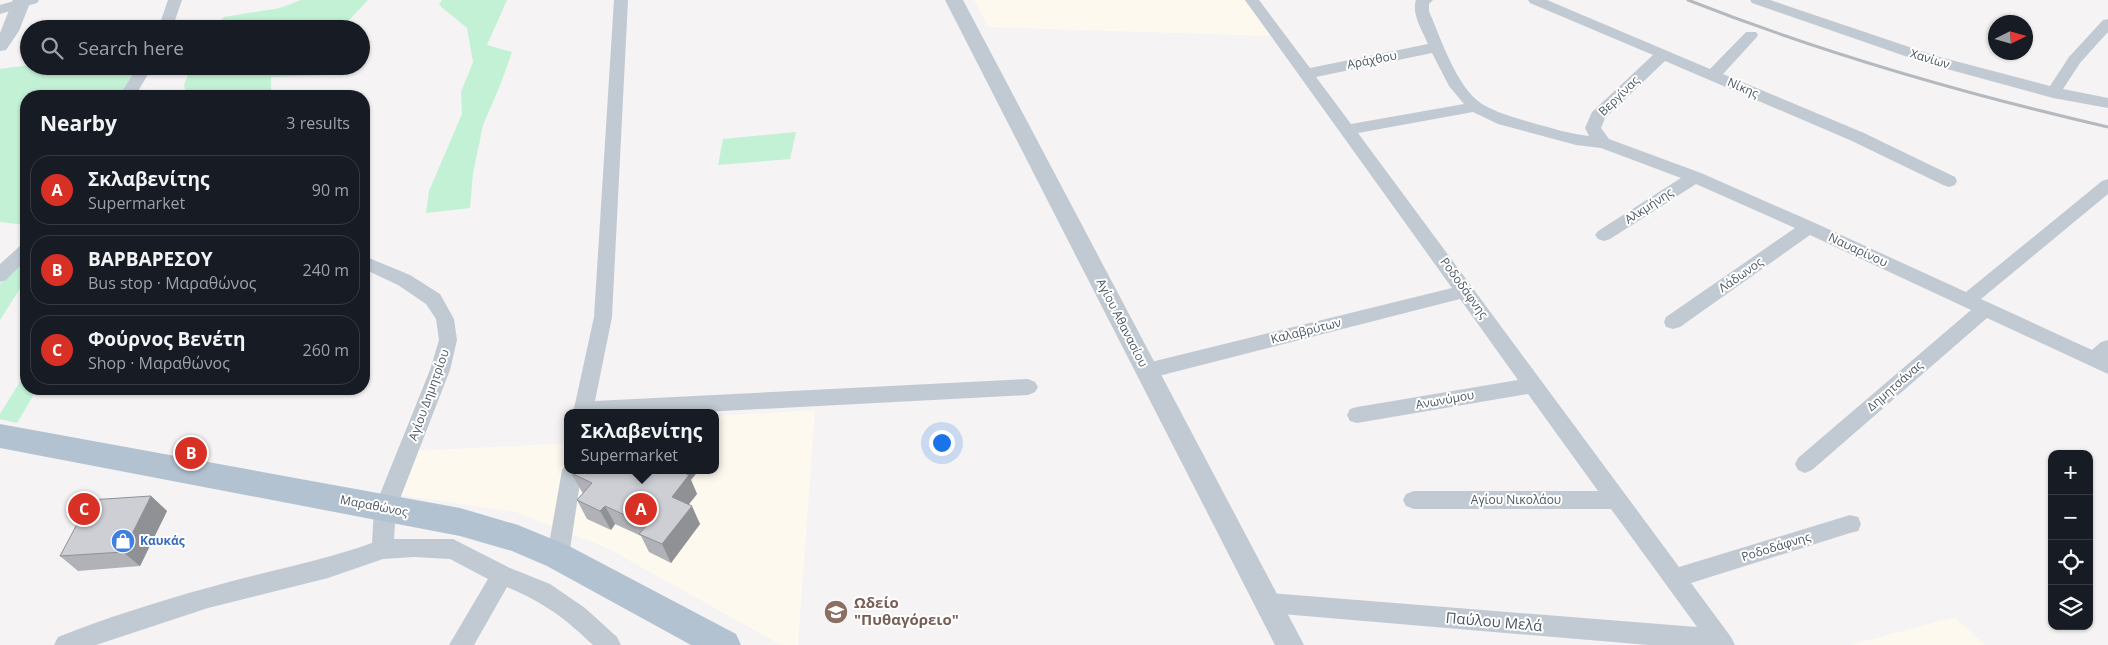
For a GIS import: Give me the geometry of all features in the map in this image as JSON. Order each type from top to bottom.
[{"type":"main road","name":"Μαραθώνος","points":[[0,436],[460,522],[518,539],[558,556],[724,645]]},
{"type":"street","points":[[168,20],[176,0]]},
{"type":"street","points":[[584,409],[603,317],[621,0]]},
{"type":"street","name":"Αγίου Αθανασίου","points":[[954,0],[1290,645]]},
{"type":"street","name":"Ροδοδάφνης","points":[[1252,0],[1721,643]]},
{"type":"street","points":[[1426,0],[1422,2],[1422,11],[1438,47],[1457,86],[1475,106],[1504,120],[1576,140],[1604,143]]},
{"type":"street","name":"Νίκης","points":[[1535,0],[1858,138],[1949,181]]},
{"type":"street","name":"Χανίων","points":[[1757,0],[1884,45],[1996,78],[2052,93],[2108,103]]},
{"type":"street","points":[[0,10],[24,1]]},
{"type":"street","points":[[0,19],[24,1]]},
{"type":"street","points":[[0,46],[10,31],[24,1]]},
{"type":"street","points":[[2052,93],[2074,60],[2108,23]]},
{"type":"street","points":[[1713,75],[1751,35]]},
{"type":"street","name":"Αράχθου","points":[[1306,74],[1438,47]]},
{"type":"street","name":"Βεργίνας","points":[[1604,143],[1593,128],[1598,116],[1662,55]]},
{"type":"street","points":[[131,90],[140,75]]},
{"type":"street","points":[[1348,130],[1475,106]]},
{"type":"street","name":"Ναυαρίνου","points":[[1604,143],[1695,177],[1809,227],[2101,363]]},
{"type":"street","name":"Αλκμήνης","points":[[1604,235],[1695,177]]},
{"type":"street","name":"Δημητσάνας","points":[[1804,464],[2108,185]]},
{"type":"street","name":"Λάδωνος","points":[[1673,322],[1809,227]]},
{"type":"street","points":[[0,275],[20,256]]},
{"type":"street","name":"Αγίου Δημητρίου","points":[[370,267],[404,280],[433,299],[445,319],[448,340],[440,370],[386,509],[383,549]]},
{"type":"street","name":"Καλαβρύτων","points":[[1146,371],[1466,291]]},
{"type":"street","points":[[2101,363],[2108,346]]},
{"type":"street","name":"Ανωνύμου","points":[[1357,415],[1534,385]]},
{"type":"street","points":[[621,409],[1028,387]]},
{"type":"street","points":[[558,556],[571,474]]},
{"type":"street","name":"Αγίου Νικολάου","points":[[1414,500],[1617,500]]},
{"type":"street","name":"Ροδοδάφνης","points":[[1674,578],[1850,524]]},
{"type":"street","points":[[68,645],[139,619],[191,603],[328,568],[383,549],[414,547],[453,549],[502,575],[542,591],[577,615],[608,645]]},
{"type":"street","points":[[461,645],[502,575]]},
{"type":"street","name":"Παύλου Μελά","points":[[1269,603],[1721,643]]},
{"type":"shaded area","points":[[974,0],[1244,0],[1271,36],[988,27]]},
{"type":"shaded area","points":[[815,410],[798,645],[781,645],[609,549],[516,512],[400,495],[417,451],[564,443],[564,474],[719,474],[719,416]]},
{"type":"shaded area","points":[[1955,617],[1985,645],[1850,645]]},
{"type":"green space","points":[[301,0],[368,0],[349,20],[221,20],[224,17],[280,8]]},
{"type":"green space","points":[[442,0],[507,0],[487,45],[512,52],[483,125],[473,173],[470,208],[426,213],[429,191],[462,114],[461,92],[473,62],[467,28],[439,5]]},
{"type":"green space","points":[[20,66],[20,75],[132,75],[123,90],[20,90],[20,224],[0,222],[0,69]]},
{"type":"green space","points":[[188,75],[327,75],[271,77],[271,90],[185,90],[184,85]]},
{"type":"green space","points":[[796,132],[790,159],[718,165],[723,139]]},
{"type":"green space","points":[[20,265],[20,288],[0,320],[0,284]]},
{"type":"green space","points":[[20,382],[20,395],[33,395],[17,423],[0,419],[0,414]]},
{"type":"building","points":[[573,474],[687,474],[689,475],[672,497],[692,506],[662,544],[639,534],[647,525],[605,506],[600,511],[577,500],[592,483]]},
{"type":"building","points":[[151,496],[123,552],[60,556],[90,500]]},
{"type":"railway","points":[[1688,0],[1791,38],[1948,87],[2108,127]]},
{"type":"place","name":"ΒΑΡΒΑΡΕΣΟΥ","points":[[191,453]]},
{"type":"place","name":"Φούρνος Βενέτη","points":[[84,509]]},
{"type":"place","name":"Σκλαβενίτης","points":[[641,509]]},
{"type":"place","name":"Καυκάς","points":[[123,541]]},
{"type":"place","name":"Ωδείο \"Πυθαγόρειο\"","points":[[836,612]]}]
